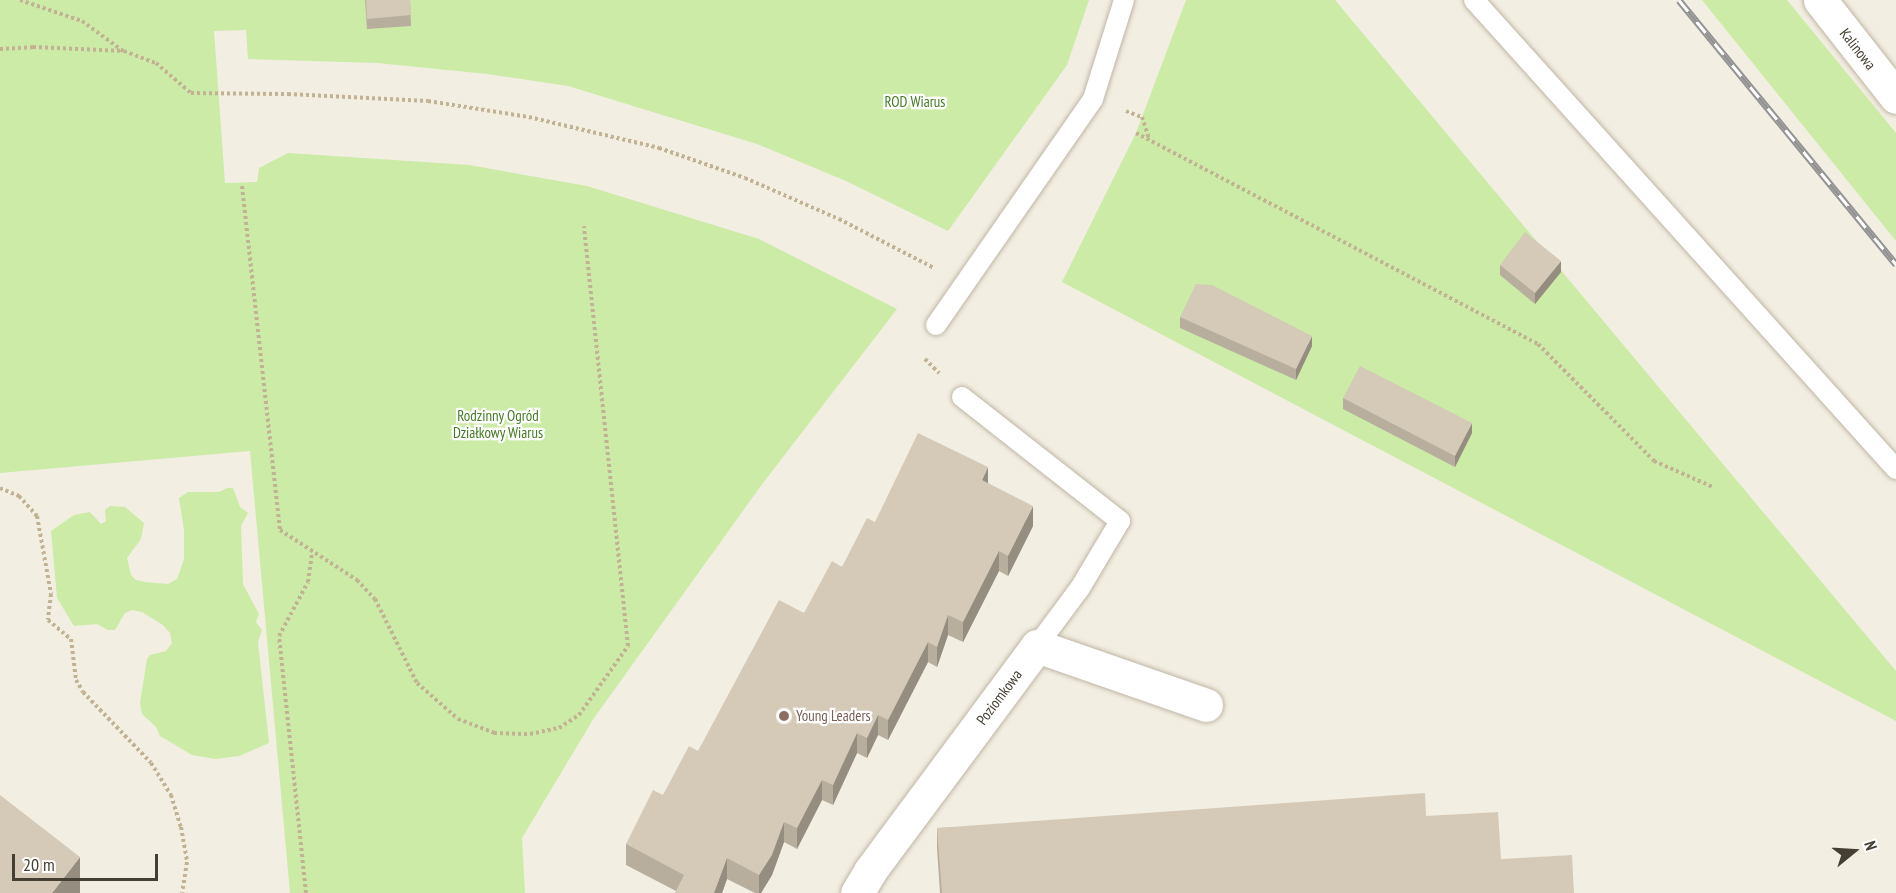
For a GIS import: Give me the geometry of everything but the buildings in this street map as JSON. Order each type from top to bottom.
[{"type":"street","name":"Kalinowa","points":[[1820,0],[1896,97]]},
{"type":"street","points":[[1037,646],[1206,705]]},
{"type":"street","name":"Poziomkowa","points":[[857,893],[870,871],[1037,646]]},
{"type":"lane","points":[[936,325],[1093,99],[1124,0]]},
{"type":"lane","points":[[1474,0],[1896,469]]},
{"type":"lane","points":[[962,397],[1120,520],[1080,588],[1037,646]]},
{"type":"path","points":[[20,0],[82,21],[124,51],[156,63],[191,93],[288,94],[428,101],[529,117],[659,148],[745,178],[839,219],[964,284]]},
{"type":"path","points":[[0,49],[33,47],[124,51]]},
{"type":"path","points":[[1142,117],[1149,140]]},
{"type":"path","points":[[1136,133],[1538,344],[1654,461],[1713,487]]},
{"type":"path","points":[[242,186],[280,530],[312,553],[357,580],[375,599],[417,683],[458,719],[494,733],[530,734],[559,728],[579,715],[628,646],[584,226]]},
{"type":"path","points":[[0,488],[19,496],[37,516],[51,594],[48,620],[71,639],[76,680],[83,693],[151,763],[171,795],[181,827],[187,862],[182,893]]},
{"type":"path","points":[[298,893],[306,891],[279,636],[308,582],[312,553]]},
{"type":"green space","name":"Rodzinny Ogród Działkowy Wiarus","points":[[0,0],[1089,0],[1067,65],[948,231],[846,181],[757,144],[568,86],[487,74],[377,63],[248,59],[246,30],[214,31],[225,183],[257,182],[259,168],[288,153],[469,165],[587,186],[759,239],[897,309],[763,483],[594,718],[522,838],[525,893],[290,893],[250,451],[0,473]]},
{"type":"green space","points":[[1186,0],[1335,0],[1896,671],[1896,721],[1062,282],[1136,133]]},
{"type":"green space","points":[[1702,0],[1787,0],[1896,133],[1896,241]]},
{"type":"green space","points":[[233,488],[240,507],[248,513],[241,526],[243,584],[259,614],[256,622],[262,630],[258,642],[269,743],[239,756],[215,759],[192,755],[160,736],[156,727],[142,714],[140,703],[147,659],[150,655],[166,651],[172,643],[170,633],[163,625],[142,612],[132,610],[125,613],[115,630],[108,630],[97,624],[74,626],[57,598],[51,531],[74,515],[90,512],[101,524],[106,521],[105,510],[110,506],[125,507],[144,523],[141,539],[127,558],[131,575],[136,580],[168,584],[177,579],[184,559],[184,530],[179,498],[188,492],[219,492]]},
{"type":"railway","points":[[1679,0],[1896,264]]},
{"type":"place","name":"Young Leaders","points":[[784,716]]},
{"type":"park label","name":"ROD Wiarus","points":[[915,102]]}]
